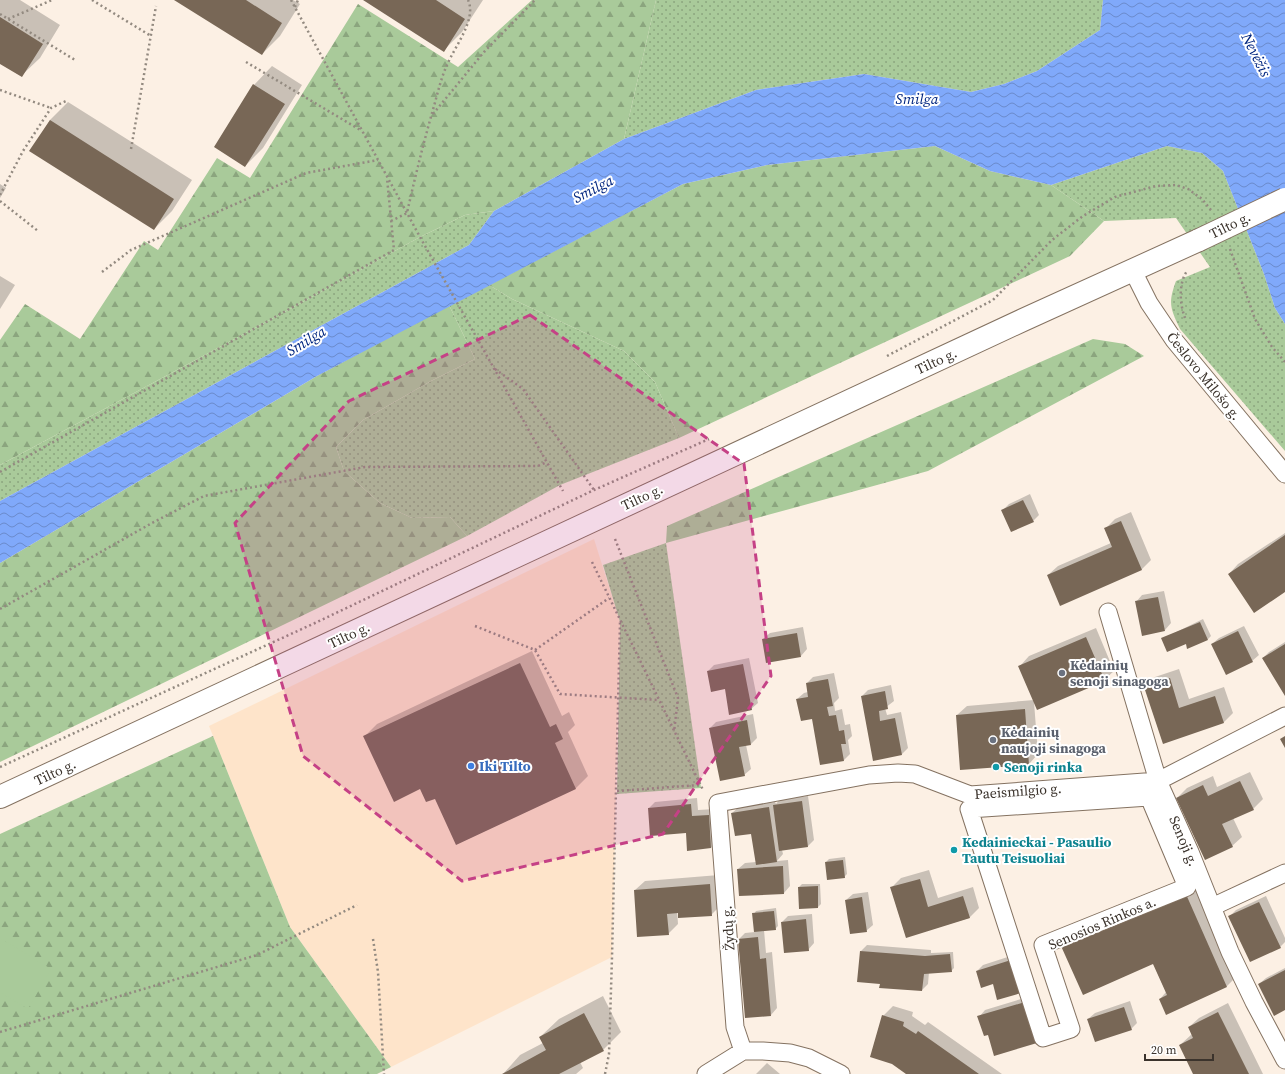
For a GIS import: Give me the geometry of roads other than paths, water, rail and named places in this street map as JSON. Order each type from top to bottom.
[{"type":"main road","name":"Tilto g.","points":[[0,797],[1285,199]]},
{"type":"street","name":"Česlovo Milošo g.","points":[[1133,271],[1149,303],[1174,340],[1285,474]]},
{"type":"street","name":"Senoji g.","points":[[1108,612],[1158,781],[1230,952],[1254,1002],[1285,1060]]},
{"type":"street","name":"Paeismilgio g.","points":[[718,804],[869,775],[898,772],[915,774],[970,795],[1158,781],[1285,716]]},
{"type":"street","name":"Senosios Rinkos a.","points":[[1149,796],[1187,887],[1043,945],[1071,1029],[1043,1038],[969,809],[1002,805],[1149,796]]},
{"type":"street","name":"Žydų g.","points":[[718,804],[736,1027],[743,1051]]},
{"type":"street","points":[[1212,907],[1285,873]]},
{"type":"street","points":[[706,1074],[743,1051],[790,1053],[809,1058],[841,1074]]},
{"type":"water","points":[[1103,0],[1285,0],[1285,324],[1275,308],[1264,274],[1223,171],[1202,153],[1167,146],[1051,185],[990,171],[935,146],[767,165],[683,184],[317,376],[0,563],[0,501],[469,245],[494,211],[624,139],[756,90],[864,74],[971,92],[1004,84],[1037,71],[1100,30]]},
{"type":"place","name":"Kėdainių senoji sinagoga","points":[[1062,673]]},
{"type":"place","name":"Kėdainių naujoji sinagoga","points":[[993,740]]},
{"type":"place","name":"Iki Tilto","points":[[471,766]]},
{"type":"place","name":"Senoji rinka","points":[[996,767]]},
{"type":"place","name":"Kedainieckai - Pasaulio Tautu Teisuoliai","points":[[954,850]]},
{"type":"water label","name":"Nevėžis","points":[[1256,55]]},
{"type":"water label","name":"Smilga","points":[[917,99]]},
{"type":"water label","name":"Smilga","points":[[593,189]]},
{"type":"water label","name":"Smilga","points":[[306,341]]}]
